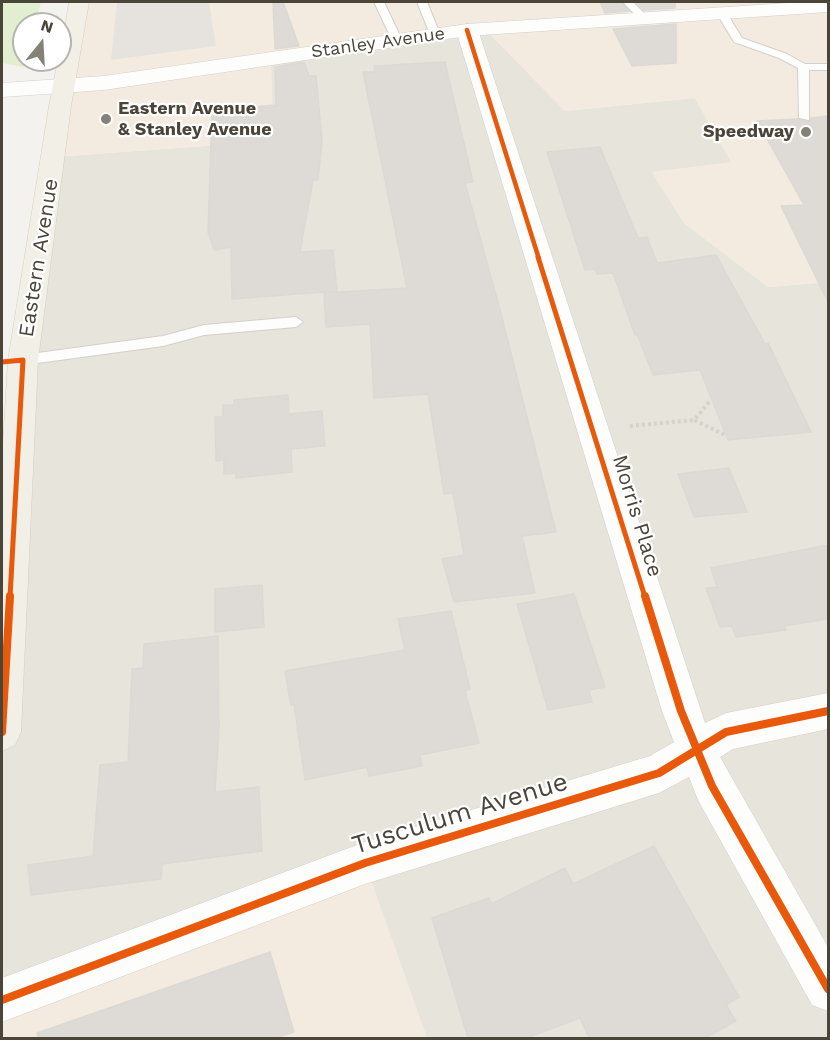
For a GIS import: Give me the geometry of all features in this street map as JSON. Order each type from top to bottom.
[{"type":"main road","name":"Eastern Avenue","points":[[2,732],[23,360],[64,84],[79,2]]},
{"type":"street","name":"Stanley Avenue","points":[[2,90],[104,83],[435,34],[635,9],[721,12],[828,6]]},
{"type":"street","name":"Morris Place","points":[[467,30],[681,711],[696,752],[712,786],[828,989]]},
{"type":"street","name":"Tusculum Avenue","points":[[2,1000],[365,864],[659,773],[726,732],[828,711]]},
{"type":"lane","points":[[379,2],[397,40]]},
{"type":"lane","points":[[422,2],[435,34]]},
{"type":"lane","points":[[721,12],[738,40],[783,56],[803,67],[828,67]]},
{"type":"lane","points":[[803,67],[806,79],[805,118]]},
{"type":"lane","points":[[23,360],[164,341],[204,330],[296,322]]},
{"type":"path","points":[[694,420],[709,402]]},
{"type":"path","points":[[626,426],[694,420],[725,435]]},
{"type":"shaded area","points":[[79,2],[828,2],[828,282],[768,287],[684,223],[652,172],[731,162],[695,98],[565,111],[485,29],[271,58],[274,141],[52,157],[67,72],[72,72],[72,42]]},
{"type":"shaded area","points":[[117,2],[209,2],[216,46],[111,60]]},
{"type":"shaded area","points":[[485,29],[565,111],[695,98],[732,163],[652,172],[684,223],[768,287],[828,282],[828,1038],[427,1038],[364,864],[2,999],[2,740],[23,360],[54,157],[273,141],[268,60]]},
{"type":"shaded area","points":[[365,863],[427,1038],[2,1038],[2,999]]},
{"type":"green space","points":[[2,2],[41,2],[38,12],[12,12],[12,65],[2,63]]},
{"type":"building","points":[[273,2],[283,2],[299,46],[275,49]]},
{"type":"building","points":[[600,2],[621,2],[629,11],[605,13]]},
{"type":"building","points":[[636,2],[675,2],[675,8],[644,10]]},
{"type":"building","points":[[676,24],[676,63],[632,66],[613,29]]},
{"type":"building","points":[[304,62],[309,76],[316,76],[322,141],[318,180],[313,180],[300,252],[333,250],[337,291],[232,299],[231,247],[214,250],[208,232],[212,110],[276,105],[275,67]]},
{"type":"building","points":[[445,62],[473,182],[465,183],[499,306],[556,532],[522,536],[535,593],[454,602],[442,559],[464,555],[453,493],[444,494],[428,394],[374,398],[370,324],[326,327],[324,293],[407,288],[363,72],[375,72],[374,66]]},
{"type":"building","points":[[828,116],[828,302],[781,206],[804,205],[757,121],[797,119],[809,122],[811,118]]},
{"type":"building","points":[[600,147],[638,238],[647,237],[657,263],[716,255],[765,344],[768,343],[811,432],[728,440],[700,370],[653,375],[637,334],[635,335],[613,273],[597,274],[595,269],[585,270],[547,152]]},
{"type":"building","points":[[288,395],[289,414],[322,411],[325,446],[291,449],[292,472],[236,478],[236,473],[224,474],[224,460],[216,461],[215,417],[223,417],[223,405],[234,405],[234,400]]},
{"type":"building","points":[[729,468],[747,512],[694,517],[678,474]]},
{"type":"building","points":[[828,545],[828,619],[784,626],[786,630],[736,637],[732,626],[720,627],[706,588],[717,587],[711,568]]},
{"type":"building","points":[[262,585],[264,627],[215,632],[215,589]]},
{"type":"building","points":[[574,594],[605,687],[589,690],[592,702],[548,710],[517,604]]},
{"type":"building","points":[[451,611],[470,689],[465,691],[479,743],[420,755],[422,766],[369,776],[367,767],[305,780],[294,704],[291,705],[285,671],[405,650],[398,619]]},
{"type":"building","points":[[218,636],[219,729],[215,792],[259,787],[262,851],[162,864],[161,879],[31,895],[28,865],[93,856],[100,765],[128,762],[132,669],[143,668],[144,644]]},
{"type":"building","points":[[654,846],[739,997],[726,1005],[736,1021],[705,1038],[589,1038],[580,1018],[526,1038],[468,1038],[432,918],[489,898],[491,904],[565,868],[573,884]]},
{"type":"building","points":[[270,952],[294,1032],[275,1038],[38,1038],[37,1033]]},
{"type":"cycle path","points":[[467,30],[681,711],[712,786],[828,989]]},
{"type":"cycle path","points":[[2,362],[23,360],[2,732]]},
{"type":"cycle path","points":[[2,1000],[365,863],[659,773],[726,732],[828,711]]},
{"type":"place","name":"Eastern Avenue & Stanley Avenue","points":[[106,119]]},
{"type":"place","name":"Speedway","points":[[806,132]]}]
